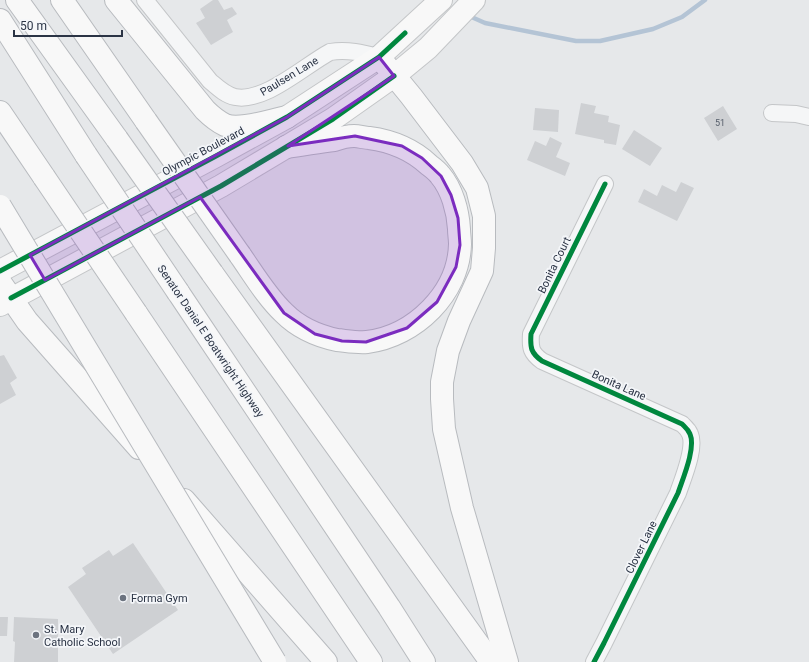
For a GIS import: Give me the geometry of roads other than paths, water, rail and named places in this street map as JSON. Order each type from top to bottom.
[{"type":"main road","points":[[17,0],[490,662]]},
{"type":"main road","points":[[62,0],[240,255],[266,291],[284,313],[293,321],[315,334],[326,338],[361,342],[378,340],[407,328],[427,313],[437,302],[452,279],[460,245],[458,218],[452,195],[441,176],[422,158],[402,146],[380,140],[355,136],[286,147]]},
{"type":"main road","points":[[116,0],[200,104],[215,119],[226,125],[239,126],[287,117]]},
{"type":"main road","name":"Olympic Boulevard","points":[[0,271],[287,117],[379,57],[441,0]]},
{"type":"main road","points":[[326,662],[4,295],[221,186],[333,119],[394,76],[428,48],[474,0]]},
{"type":"main road","name":"Senator Daniel E Boatwright Highway","points":[[0,20],[86,155],[424,662]]},
{"type":"main road","points":[[379,57],[462,163],[477,188],[484,216],[482,271],[453,336],[448,351],[442,382],[442,398],[444,429],[465,519],[507,662]]},
{"type":"main road","points":[[0,112],[371,662]]},
{"type":"main road","points":[[0,206],[275,662]]},
{"type":"street","name":"Paulsen Lane","points":[[145,0],[210,81],[221,90],[234,97],[247,98],[260,95],[330,52],[340,50],[354,51],[379,57]]},
{"type":"street","points":[[772,113],[796,114],[809,117]]},
{"type":"street","name":"Bonita Court","points":[[535,356],[531,345],[531,334],[605,184]]},
{"type":"street","name":"Bonita Lane","points":[[535,356],[542,361],[682,424],[691,436]]},
{"type":"street","name":"Clover Lane","points":[[594,662],[678,493],[691,450],[691,436]]},
{"type":"waterway","points":[[467,15],[485,23],[576,41],[600,41],[653,29],[682,17],[705,0]]},
{"type":"place","name":"Forma Gym","points":[[123,598]]},
{"type":"place","name":"St. Mary Catholic School","points":[[36,635]]}]
